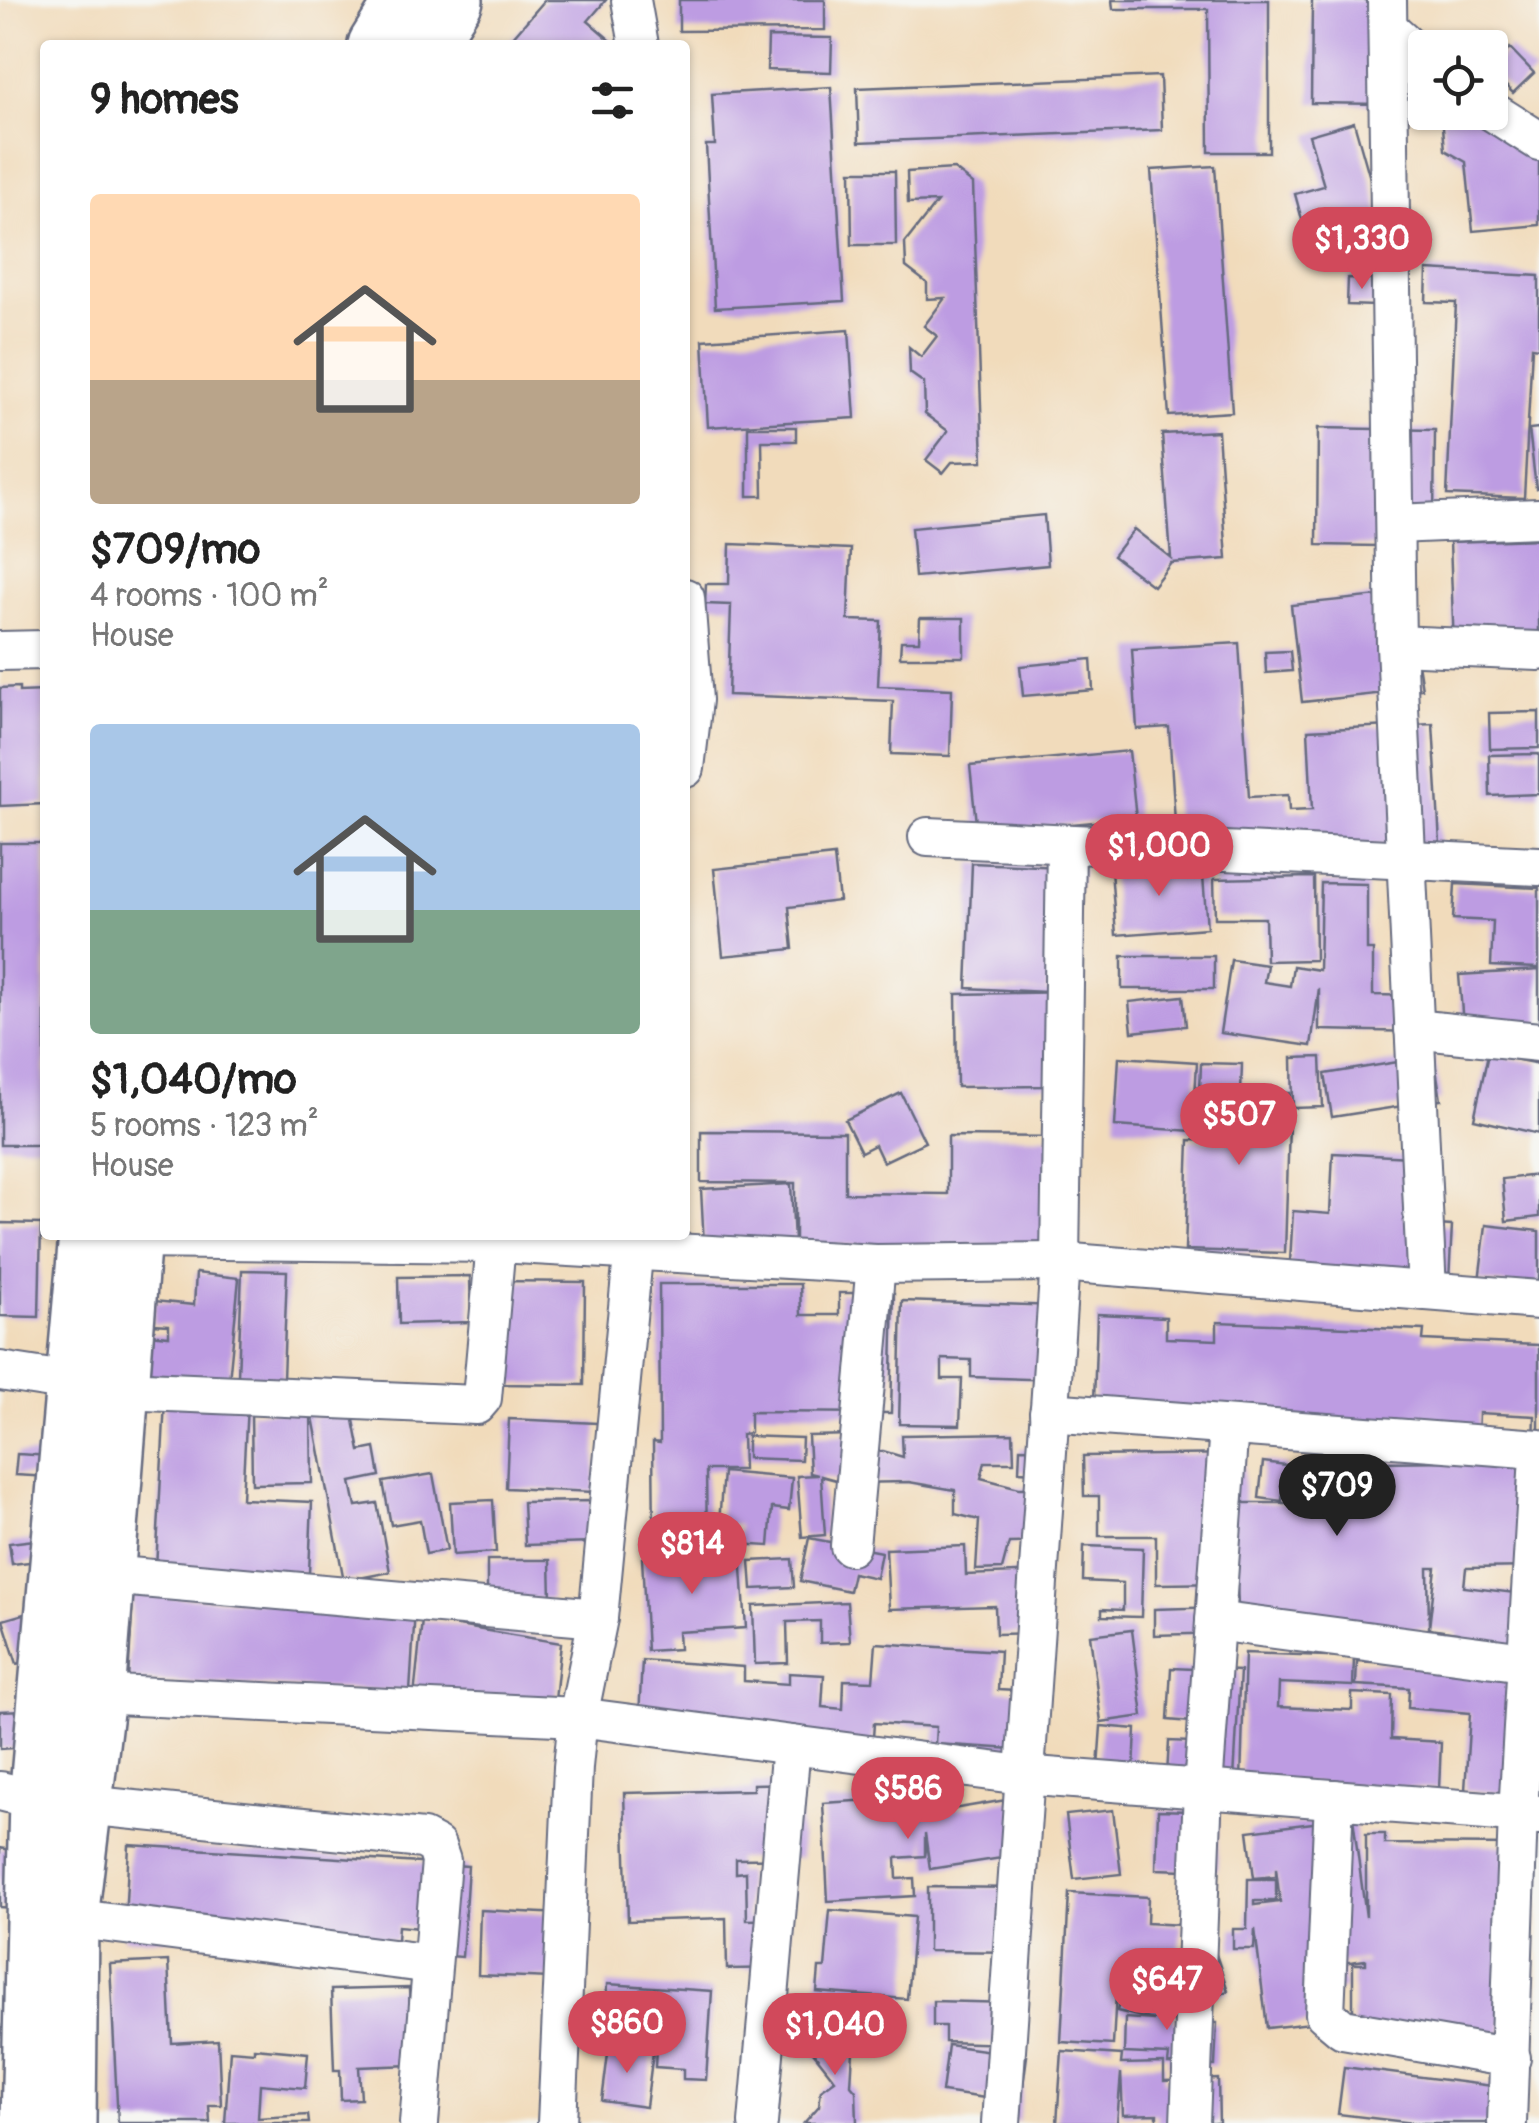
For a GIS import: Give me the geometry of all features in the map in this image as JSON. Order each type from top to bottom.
[{"type":"main road","points":[[379,40],[404,0]]},
{"type":"main road","points":[[429,40],[454,0]]},
{"type":"main road","points":[[71,1693],[97,1387],[116,1240]]},
{"type":"main road","points":[[29,2123],[41,1799],[108,1574],[97,1387]]},
{"type":"main road","points":[[41,1799],[70,1918],[68,2123]]},
{"type":"street","points":[[631,0],[639,40]]},
{"type":"street","points":[[1388,14],[1408,39]]},
{"type":"street","points":[[1388,14],[1396,646],[1427,1291]]},
{"type":"street","points":[[1508,121],[1539,141]]},
{"type":"street","points":[[1394,524],[1539,518]]},
{"type":"street","points":[[1396,646],[1539,651]]},
{"type":"street","points":[[0,651],[40,650]]},
{"type":"street","points":[[928,837],[1539,866]]},
{"type":"street","points":[[1001,2123],[1060,1262],[1066,844]]},
{"type":"street","points":[[1414,1029],[1539,1042]]},
{"type":"street","points":[[370,1240],[634,1244],[876,1264],[1060,1262],[1539,1300]]},
{"type":"street","points":[[0,1371],[97,1387],[476,1405],[482,1398],[496,1242]]},
{"type":"street","points":[[557,2123],[578,1717],[598,1618],[634,1244]]},
{"type":"street","points":[[850,1546],[876,1264]]},
{"type":"street","points":[[1049,1412],[1539,1452],[1529,1814],[1507,2123]]},
{"type":"street","points":[[1190,2123],[1203,1790],[1229,1426]]},
{"type":"street","points":[[108,1574],[598,1618]]},
{"type":"street","points":[[1215,1621],[1533,1663]]},
{"type":"street","points":[[71,1693],[578,1717],[1022,1775],[1529,1814]]},
{"type":"street","points":[[758,2123],[791,1745]]},
{"type":"street","points":[[41,1799],[423,1839],[436,1846],[441,1861],[419,2123]]},
{"type":"street","points":[[1334,1800],[1326,2014],[1344,2029],[1510,2058]]},
{"type":"street","points":[[70,1918],[432,1964]]},
{"type":"building","points":[[545,0],[606,0],[588,21],[610,40],[510,40]]},
{"type":"building","points":[[679,0],[825,0],[825,30],[679,31]]},
{"type":"building","points":[[1112,0],[1269,0],[1269,152],[1209,152],[1208,9],[1113,9]]},
{"type":"building","points":[[1312,0],[1383,0],[1383,104],[1311,103]]},
{"type":"building","points":[[768,37],[832,38],[831,72],[767,70]]},
{"type":"building","points":[[1508,50],[1534,73],[1513,93],[1508,88]]},
{"type":"building","points":[[1160,76],[1162,130],[859,142],[857,88]]},
{"type":"building","points":[[831,87],[844,301],[715,308],[706,145],[715,145],[712,94]]},
{"type":"building","points":[[1354,122],[1390,249],[1341,263],[1328,220],[1304,227],[1295,194],[1324,186],[1309,135]]},
{"type":"building","points":[[1443,130],[1503,130],[1539,152],[1539,225],[1473,231],[1466,162],[1445,150]]},
{"type":"building","points":[[1215,166],[1232,412],[1169,416],[1151,170]]},
{"type":"building","points":[[954,169],[973,184],[983,461],[952,462],[943,473],[926,460],[948,431],[925,414],[924,383],[910,373],[909,347],[921,357],[937,336],[924,326],[945,298],[927,299],[927,283],[906,267],[905,243],[937,202],[908,203],[907,172]]},
{"type":"building","points":[[851,171],[895,171],[896,245],[852,245]]},
{"type":"building","points":[[1427,270],[1539,276],[1539,348],[1532,347],[1524,498],[1447,495],[1456,303],[1426,302]]},
{"type":"building","points":[[1348,278],[1377,280],[1376,306],[1347,305]]},
{"type":"building","points":[[849,330],[855,418],[708,427],[703,340]]},
{"type":"building","points":[[748,427],[796,427],[796,441],[762,441],[763,496],[748,496]]},
{"type":"building","points":[[1318,428],[1435,430],[1434,520],[1380,546],[1317,545]]},
{"type":"building","points":[[1539,428],[1539,487],[1536,488],[1529,429]]},
{"type":"building","points":[[1218,431],[1227,559],[1171,563],[1153,586],[1113,556],[1134,529],[1171,558],[1162,434]]},
{"type":"building","points":[[1044,515],[1048,565],[915,577],[911,528]]},
{"type":"building","points":[[1539,539],[1539,645],[1454,648],[1450,542]]},
{"type":"building","points":[[730,544],[851,549],[848,620],[881,621],[878,686],[952,689],[950,756],[891,754],[893,701],[728,695],[731,605],[705,604],[706,584],[729,584]]},
{"type":"building","points":[[1407,593],[1422,689],[1302,702],[1291,605]]},
{"type":"building","points":[[920,618],[964,618],[964,657],[900,657],[901,641],[919,641]]},
{"type":"building","points":[[1239,643],[1249,797],[1288,795],[1289,811],[1312,810],[1308,730],[1433,724],[1440,843],[1177,854],[1169,727],[1137,729],[1132,649]]},
{"type":"building","points":[[1290,651],[1292,671],[1266,673],[1265,652]]},
{"type":"building","points":[[1091,659],[1093,690],[1023,696],[1020,666]]},
{"type":"building","points":[[0,688],[40,691],[40,804],[0,806]]},
{"type":"building","points":[[1539,712],[1539,748],[1490,749],[1489,713]]},
{"type":"building","points":[[1129,751],[1136,818],[977,833],[970,766]]},
{"type":"building","points":[[1539,754],[1539,794],[1490,796],[1489,755]]},
{"type":"building","points":[[0,843],[40,843],[40,1145],[0,1145]]},
{"type":"building","points":[[834,856],[839,901],[789,907],[793,949],[723,956],[714,869]]},
{"type":"building","points":[[972,863],[1084,868],[1046,992],[967,988]]},
{"type":"building","points":[[1202,863],[1207,928],[1116,935],[1111,870]]},
{"type":"building","points":[[1314,877],[1315,960],[1266,961],[1265,918],[1215,918],[1214,879]]},
{"type":"building","points":[[1321,883],[1367,884],[1367,950],[1373,950],[1373,995],[1421,996],[1421,1032],[1319,1030],[1319,988],[1311,1046],[1220,1033],[1231,960],[1267,965],[1264,982],[1290,986],[1293,966],[1319,970]]},
{"type":"building","points":[[1455,884],[1539,888],[1539,968],[1491,966],[1493,921],[1453,919]]},
{"type":"building","points":[[1122,956],[1214,956],[1214,989],[1122,989]]},
{"type":"building","points":[[1539,970],[1539,1031],[1464,1037],[1459,975]]},
{"type":"building","points":[[1075,992],[1050,1086],[957,1087],[956,994]]},
{"type":"building","points":[[1183,996],[1186,1026],[1132,1032],[1129,1002]]},
{"type":"building","points":[[1488,1054],[1539,1064],[1539,1134],[1474,1119]]},
{"type":"building","points":[[1434,1056],[1441,1100],[1332,1117],[1325,1074]]},
{"type":"building","points":[[1119,1057],[1197,1062],[1193,1131],[1115,1126]]},
{"type":"building","points":[[1321,1057],[1323,1107],[1293,1108],[1292,1058]]},
{"type":"building","points":[[1201,1063],[1242,1064],[1241,1092],[1290,1093],[1285,1253],[1185,1250],[1189,1140],[1231,1142],[1232,1122],[1199,1121]]},
{"type":"building","points":[[901,1093],[925,1142],[883,1162],[875,1145],[861,1152],[845,1120]]},
{"type":"building","points":[[701,1131],[845,1132],[845,1193],[948,1194],[948,1136],[1075,1137],[1074,1247],[795,1245],[795,1183],[701,1182]]},
{"type":"building","points":[[1333,1153],[1410,1157],[1406,1223],[1452,1226],[1449,1280],[1289,1279],[1293,1211],[1330,1214]]},
{"type":"building","points":[[1539,1175],[1539,1217],[1506,1221],[1502,1179]]},
{"type":"building","points":[[791,1184],[794,1241],[704,1246],[701,1189]]},
{"type":"building","points":[[0,1223],[40,1224],[39,1317],[0,1316]]},
{"type":"building","points":[[1486,1225],[1539,1231],[1539,1289],[1479,1281]]},
{"type":"building","points":[[242,1270],[287,1271],[283,1379],[238,1377]]},
{"type":"building","points":[[196,1273],[239,1278],[229,1381],[144,1383],[149,1334],[169,1336],[169,1325],[153,1324],[155,1301],[194,1305]]},
{"type":"building","points":[[470,1276],[471,1322],[399,1324],[398,1277]]},
{"type":"building","points":[[498,1281],[585,1282],[584,1385],[497,1384]]},
{"type":"building","points":[[659,1284],[800,1284],[801,1315],[839,1315],[839,1293],[894,1293],[891,1413],[750,1412],[750,1433],[742,1434],[743,1470],[706,1470],[707,1542],[654,1542],[653,1442],[660,1443]]},
{"type":"building","points":[[902,1301],[1060,1306],[1058,1380],[971,1377],[971,1360],[942,1359],[942,1379],[962,1379],[960,1425],[899,1424]]},
{"type":"building","points":[[1097,1314],[1166,1317],[1166,1338],[1217,1340],[1217,1322],[1424,1330],[1423,1340],[1539,1345],[1539,1443],[1534,1442],[1535,1416],[1479,1413],[1478,1439],[1094,1402]]},
{"type":"building","points":[[165,1401],[247,1405],[242,1499],[312,1502],[309,1573],[156,1568]]},
{"type":"building","points":[[352,1410],[360,1451],[375,1448],[380,1476],[351,1482],[356,1506],[377,1503],[390,1572],[344,1581],[313,1417]]},
{"type":"building","points":[[311,1411],[312,1483],[252,1484],[251,1412]]},
{"type":"building","points":[[509,1419],[597,1423],[594,1492],[506,1488]]},
{"type":"building","points":[[1013,1433],[1014,1462],[985,1462],[981,1478],[1019,1488],[1038,1488],[1047,1542],[1009,1543],[1002,1569],[976,1570],[979,1520],[955,1514],[955,1490],[909,1482],[847,1483],[821,1476],[825,1535],[802,1537],[797,1476],[818,1475],[810,1473],[808,1436],[853,1435],[853,1452],[883,1451],[903,1457],[902,1435]]},
{"type":"building","points":[[747,1436],[802,1438],[801,1460],[747,1458]]},
{"type":"building","points":[[1020,1448],[1052,1449],[1051,1473],[1019,1471]]},
{"type":"building","points":[[17,1454],[52,1456],[51,1477],[15,1475]]},
{"type":"building","points":[[1243,1454],[1244,1503],[1299,1503],[1298,1463],[1539,1460],[1539,1567],[1466,1568],[1464,1587],[1532,1595],[1526,1648],[1457,1640],[1458,1633],[1429,1629],[1239,1631],[1237,1583],[1156,1584],[1156,1536],[1099,1536],[1099,1496],[1084,1496],[1083,1456]],"holes":[[[1428,1568],[1436,1568],[1429,1628]]]},
{"type":"building","points":[[1263,1462],[1286,1465],[1282,1501],[1259,1498]]},
{"type":"building","points":[[723,1472],[792,1478],[789,1510],[772,1508],[769,1546],[737,1544],[739,1525],[719,1523]]},
{"type":"building","points":[[433,1474],[447,1550],[426,1554],[420,1520],[391,1525],[383,1482]]},
{"type":"building","points":[[493,1500],[496,1552],[453,1555],[450,1502]]},
{"type":"building","points":[[591,1501],[593,1543],[525,1545],[523,1502]]},
{"type":"building","points":[[809,1538],[881,1552],[876,1578],[853,1573],[849,1591],[800,1581]]},
{"type":"building","points":[[35,1540],[38,1561],[12,1564],[9,1543]]},
{"type":"building","points":[[965,1546],[966,1575],[1043,1572],[1045,1633],[996,1634],[995,1606],[889,1609],[886,1549]]},
{"type":"building","points":[[1084,1546],[1143,1548],[1141,1617],[1102,1616],[1102,1609],[1123,1610],[1123,1583],[1083,1581]]},
{"type":"building","points":[[741,1553],[746,1628],[678,1632],[679,1649],[647,1651],[642,1558]]},
{"type":"building","points":[[792,1559],[794,1587],[752,1589],[750,1561]]},
{"type":"building","points":[[487,1560],[550,1560],[551,1599],[487,1599]]},
{"type":"building","points":[[133,1595],[415,1609],[410,1692],[128,1680]]},
{"type":"building","points":[[847,1602],[850,1642],[820,1643],[820,1621],[787,1622],[788,1663],[755,1664],[753,1606]]},
{"type":"building","points":[[1222,1607],[1223,1633],[1154,1635],[1154,1609]]},
{"type":"building","points":[[34,1611],[47,1655],[17,1664],[3,1620]]},
{"type":"building","points":[[422,1620],[561,1643],[554,1709],[414,1696]]},
{"type":"building","points":[[1132,1630],[1143,1716],[1101,1722],[1090,1635]]},
{"type":"building","points":[[876,1643],[1000,1651],[998,1690],[1016,1691],[1029,1750],[935,1744],[936,1727],[874,1723],[872,1752],[638,1736],[642,1660],[744,1667],[744,1681],[789,1684],[789,1673],[824,1675],[822,1707],[843,1709],[844,1680],[873,1681]]},
{"type":"building","points":[[1245,1653],[1354,1657],[1353,1686],[1279,1683],[1278,1707],[1352,1710],[1352,1693],[1392,1695],[1391,1739],[1441,1742],[1439,1789],[1241,1781]]},
{"type":"building","points":[[1357,1661],[1539,1674],[1533,1795],[1465,1790],[1470,1713],[1408,1708],[1409,1688],[1356,1685]]},
{"type":"building","points":[[1171,1668],[1240,1671],[1234,1779],[1167,1775],[1169,1741],[1191,1742],[1192,1722],[1168,1720]]},
{"type":"building","points":[[24,1710],[26,1747],[0,1749],[0,1711]]},
{"type":"building","points":[[1101,1726],[1136,1729],[1134,1771],[1098,1768]]},
{"type":"building","points":[[799,1783],[801,1858],[736,1859],[736,1873],[746,1872],[747,1920],[789,1919],[790,1968],[727,1969],[726,1918],[628,1921],[624,1793],[753,1790],[753,1784]]},
{"type":"building","points":[[922,1797],[923,1814],[1012,1799],[1021,1855],[930,1869],[925,1833],[925,1856],[896,1858],[897,1879],[914,1878],[915,1896],[828,1901],[823,1803]]},
{"type":"building","points":[[1113,1810],[1121,1874],[1074,1879],[1066,1815]]},
{"type":"building","points":[[1158,1810],[1219,1812],[1217,1871],[1156,1869]]},
{"type":"building","points":[[1353,1818],[1366,1917],[1366,1834],[1385,1834],[1385,1844],[1520,1845],[1501,2034],[1353,2033],[1353,1964],[1366,1964],[1366,1960],[1341,1963],[1345,1989],[1307,1994],[1311,2023],[1267,2028],[1255,1929],[1254,1949],[1233,1949],[1233,1929],[1247,1929],[1248,1879],[1276,1879],[1276,1901],[1254,1901],[1254,1905],[1280,1902],[1276,1868],[1276,1876],[1254,1878],[1248,1831]]},
{"type":"building","points":[[129,1845],[468,1866],[462,1957],[419,1954],[420,1928],[398,1926],[397,1940],[332,1936],[124,1939]]},
{"type":"building","points":[[0,1848],[18,1851],[11,1908],[0,1907]]},
{"type":"building","points":[[928,1887],[1029,1888],[1029,1952],[928,1951]]},
{"type":"building","points":[[1069,1893],[1148,1897],[1147,1923],[1181,1925],[1178,1978],[1117,1975],[1113,2045],[1061,2042]]},
{"type":"building","points":[[480,1910],[562,1914],[551,1978],[478,1975]]},
{"type":"building","points":[[830,1910],[914,1917],[907,1999],[817,1992],[819,1968],[825,1968]]},
{"type":"building","points":[[1212,1942],[1228,1991],[1189,2004]]},
{"type":"building","points":[[168,1961],[172,2043],[218,2040],[221,2105],[209,2105],[210,2123],[118,2123],[110,1964]]},
{"type":"building","points":[[607,1984],[712,1991],[706,2080],[683,2079],[683,2069],[655,2067],[656,2047],[604,2044]]},
{"type":"building","points":[[409,1988],[412,2065],[359,2067],[361,2099],[341,2100],[340,2070],[334,2070],[331,1990]]},
{"type":"building","points":[[1122,1992],[1177,2005],[1173,2021],[1217,2023],[1215,2066],[1168,2064],[1169,2055],[1124,2053],[1125,2018],[1154,2020],[1117,2011]]},
{"type":"building","points":[[933,2001],[1010,2003],[1009,2044],[945,2042],[945,2026],[933,2026]]},
{"type":"building","points":[[811,2031],[854,2034],[851,2085],[856,2091],[857,2123],[804,2123],[819,2106],[821,2090],[835,2080],[810,2048]]},
{"type":"building","points":[[948,2045],[1027,2056],[1018,2123],[985,2098],[942,2092]]},
{"type":"building","points":[[609,2046],[653,2052],[646,2107],[602,2101]]},
{"type":"building","points":[[254,2048],[308,2053],[305,2088],[260,2084],[258,2118],[308,2115],[309,2123],[225,2123],[230,2050],[254,2052]]},
{"type":"building","points":[[1062,2051],[1122,2055],[1121,2064],[1164,2063],[1164,2081],[1218,2079],[1219,2123],[1157,2123],[1157,2114],[1123,2115],[1121,2073],[1117,2123],[1057,2123]]},
{"type":"building","points":[[1344,2067],[1524,2090],[1520,2123],[1414,2123],[1338,2114]]}]
